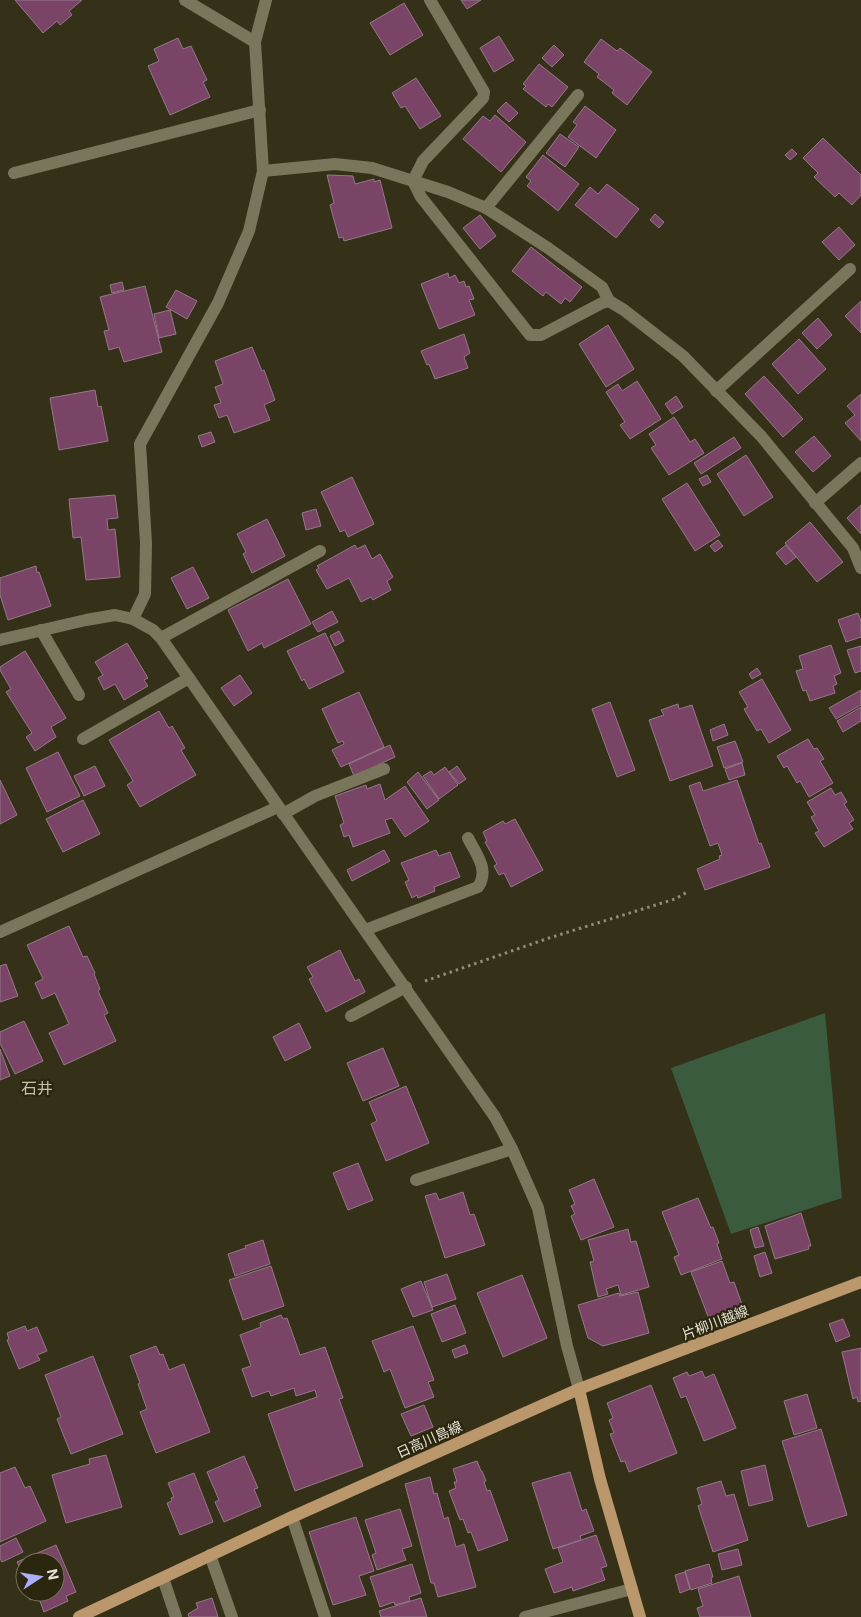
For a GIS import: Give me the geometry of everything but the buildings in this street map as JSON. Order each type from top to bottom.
[{"type":"main road","name":"片柳川越線","points":[[579,1390],[861,1282]]},
{"type":"main road","name":"日高川島線","points":[[78,1617],[292,1517],[579,1390]]},
{"type":"main road","points":[[579,1390],[600,1478],[640,1617]]},
{"type":"street","points":[[185,0],[255,42]]},
{"type":"street","points":[[133,618],[145,594],[146,543],[140,444],[218,303],[248,231],[263,172],[255,42],[266,0]]},
{"type":"street","points":[[430,0],[484,92],[483,98],[422,161],[413,182],[420,197],[530,336],[541,335],[609,301]]},
{"type":"street","points":[[486,208],[578,95]]},
{"type":"street","points":[[14,173],[260,110]]},
{"type":"street","points":[[263,172],[335,164],[372,168],[448,192],[486,208],[548,248],[602,287],[609,301],[624,310],[683,356],[761,436],[853,548],[861,568]]},
{"type":"street","points":[[716,391],[850,269]]},
{"type":"street","points":[[815,503],[861,463]]},
{"type":"street","points":[[161,638],[320,551]]},
{"type":"street","points":[[0,640],[116,615],[133,618],[153,630],[161,638],[495,1117],[512,1149],[538,1208],[567,1346],[579,1390]]},
{"type":"street","points":[[41,630],[79,695]]},
{"type":"street","points":[[83,739],[189,678]]},
{"type":"street","points":[[0,932],[280,810],[384,769]]},
{"type":"street","points":[[365,930],[478,888],[483,880],[483,869],[468,838]]},
{"type":"street","points":[[352,1016],[406,987]]},
{"type":"street","points":[[416,1180],[512,1149]]},
{"type":"street","points":[[292,1517],[326,1617]]},
{"type":"street","points":[[210,1556],[232,1617]]},
{"type":"street","points":[[162,1578],[176,1617]]},
{"type":"street","points":[[525,1617],[632,1590]]},
{"type":"path","points":[[406,987],[549,938],[675,899],[689,891]]},
{"type":"green space","points":[[825,1013],[842,1198],[731,1234],[671,1068]]},
{"type":"district","name":"石井","points":[[37,1088]]}]
